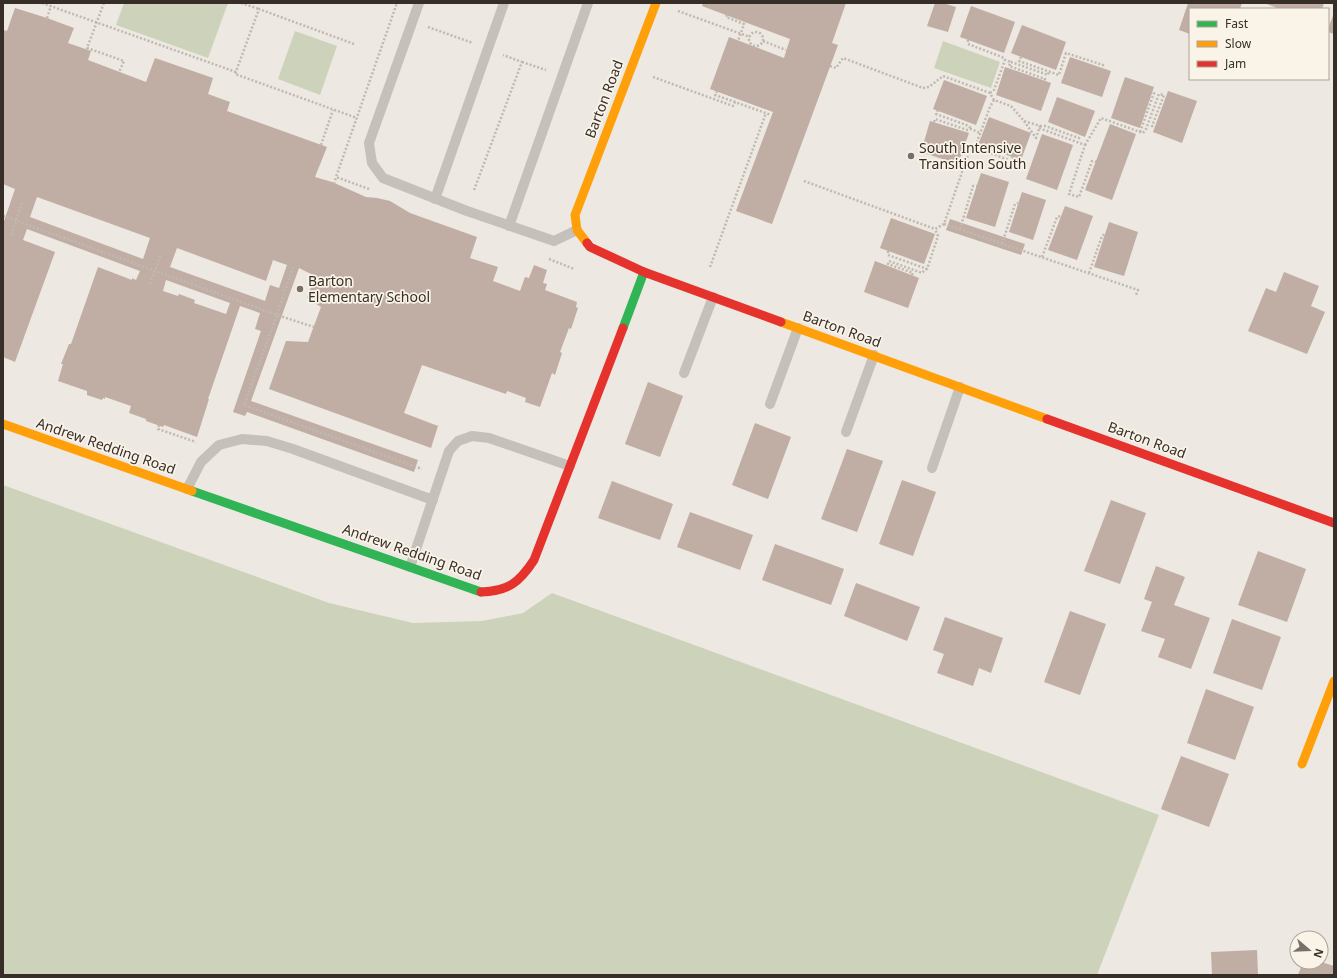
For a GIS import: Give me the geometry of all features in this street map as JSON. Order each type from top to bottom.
[{"type":"street","name":"Barton Road","points":[[656,3],[575,216],[577,230],[590,247],[644,272],[1334,523]]},
{"type":"street","name":"Andrew Redding Road","points":[[3,424],[481,592],[497,591],[512,585],[525,575],[534,560],[644,272]]},
{"type":"street","points":[[1302,764],[1334,681]]},
{"type":"lane","points":[[419,3],[369,143],[372,163],[383,178],[509,226],[554,240],[577,230]]},
{"type":"lane","points":[[435,199],[504,3]]},
{"type":"lane","points":[[509,226],[588,3]]},
{"type":"lane","points":[[684,373],[713,297]]},
{"type":"lane","points":[[770,404],[798,328]]},
{"type":"lane","points":[[846,432],[874,355]]},
{"type":"lane","points":[[932,468],[960,387]]},
{"type":"lane","points":[[410,567],[449,451],[458,441],[472,436],[489,438],[570,466]]},
{"type":"lane","points":[[187,489],[201,462],[215,449],[220,445],[242,439],[267,441],[293,449],[433,500]]},
{"type":"path","points":[[42,3],[236,72],[235,74],[357,118]]},
{"type":"path","points":[[104,3],[87,49],[124,61],[119,72]]},
{"type":"path","points":[[240,3],[354,44]]},
{"type":"path","points":[[393,15],[397,3]]},
{"type":"path","points":[[47,18],[51,6]]},
{"type":"path","points":[[236,72],[259,9]]},
{"type":"path","points":[[677,11],[750,37]]},
{"type":"path","points":[[727,15],[726,18],[744,24],[738,41]]},
{"type":"path","points":[[428,27],[473,43]]},
{"type":"path","points":[[750,37],[753,33],[760,33],[763,36],[763,41]]},
{"type":"path","points":[[750,37],[752,45],[758,45],[763,41]]},
{"type":"path","points":[[968,40],[968,44],[1002,56],[1005,60],[1048,75],[1049,71]]},
{"type":"path","points":[[763,41],[786,50]]},
{"type":"path","points":[[499,53],[562,76]]},
{"type":"path","points":[[1021,57],[1019,61],[1059,75],[1066,53],[1103,65],[1102,68]]},
{"type":"path","points":[[830,66],[836,68],[843,58],[923,88],[929,87],[943,76],[990,93],[994,100],[1011,106],[1036,138],[1039,127]]},
{"type":"path","points":[[990,93],[994,90],[1005,60]]},
{"type":"path","points":[[474,190],[522,62]]},
{"type":"path","points":[[1011,62],[1009,66],[1045,79],[1044,80]]},
{"type":"path","points":[[652,77],[733,106],[735,102]]},
{"type":"path","points":[[717,91],[715,95],[771,115]]},
{"type":"path","points":[[1140,132],[1154,93],[1152,92]]},
{"type":"path","points":[[1096,162],[1092,161],[1079,197],[1069,194],[1085,146],[1101,118],[1143,133],[1146,129],[1159,94],[1164,95],[1152,126],[1155,127]]},
{"type":"path","points":[[935,229],[944,224],[968,152],[975,147],[994,100]]},
{"type":"path","points":[[321,145],[334,110]]},
{"type":"path","points":[[938,110],[936,114],[969,126],[971,129],[980,133]]},
{"type":"path","points":[[710,267],[766,114]]},
{"type":"path","points":[[934,122],[935,119],[967,130],[971,129]]},
{"type":"path","points":[[1024,121],[1085,146]]},
{"type":"path","points":[[1039,127],[1045,126],[1079,138],[1080,135]]},
{"type":"path","points":[[975,147],[1011,160],[1013,157]]},
{"type":"path","points":[[334,184],[336,177]]},
{"type":"path","points":[[804,181],[935,229],[938,236],[927,269],[922,273],[889,261],[888,264],[913,273],[912,275]]},
{"type":"path","points":[[960,229],[973,186],[977,186]]},
{"type":"path","points":[[11,235],[22,203]]},
{"type":"path","points":[[1002,244],[1015,204],[1018,204]]},
{"type":"path","points":[[3,216],[314,327]]},
{"type":"path","points":[[1042,258],[1057,218],[1061,216]]},
{"type":"path","points":[[944,224],[1138,290],[1136,295]]},
{"type":"path","points":[[1089,273],[1102,236],[1105,234]]},
{"type":"path","points":[[888,251],[888,255],[927,269]]},
{"type":"path","points":[[150,284],[161,254]]},
{"type":"path","points":[[293,267],[244,405],[422,469]]},
{"type":"path","points":[[159,425],[158,429],[215,449]]},
{"type":"green space","points":[[124,3],[228,3],[208,58],[116,25]]},
{"type":"green space","points":[[295,31],[337,46],[320,95],[278,79]]},
{"type":"green space","points":[[943,41],[1000,62],[991,88],[934,68]]},
{"type":"green space","points":[[3,485],[329,603],[413,623],[482,621],[523,613],[552,593],[1159,815],[1097,975],[3,975]]},
{"type":"building","points":[[703,3],[846,3],[832,43],[838,45],[772,224],[736,211],[773,112],[710,89],[729,37],[784,58],[790,39],[702,6]]},
{"type":"building","points":[[935,3],[943,3],[956,7],[948,32],[927,26]]},
{"type":"building","points":[[1188,3],[1242,3],[1240,8],[1189,8],[1189,34],[1179,30]]},
{"type":"building","points":[[1264,3],[1324,3],[1322,8],[1277,8]]},
{"type":"building","points":[[971,6],[1015,22],[1004,53],[960,37]]},
{"type":"building","points":[[15,8],[74,28],[68,43],[91,51],[88,60],[146,82],[155,58],[213,78],[208,94],[230,102],[227,111],[327,147],[315,177],[332,182],[366,197],[390,201],[410,213],[477,237],[470,258],[498,267],[493,281],[520,291],[525,277],[529,278],[534,265],[547,270],[543,283],[547,284],[545,290],[577,302],[576,307],[578,308],[571,329],[569,328],[560,352],[562,353],[555,375],[552,373],[540,407],[525,402],[526,398],[507,391],[506,394],[422,365],[404,413],[438,426],[431,448],[269,389],[286,341],[308,342],[321,307],[307,298],[315,276],[299,268],[251,401],[418,460],[414,472],[247,412],[245,416],[233,412],[261,331],[255,329],[260,313],[240,306],[208,399],[197,437],[164,425],[163,427],[129,413],[131,406],[105,397],[105,399],[103,398],[102,400],[87,395],[87,391],[58,381],[63,364],[61,364],[69,344],[71,344],[98,267],[132,280],[132,278],[136,280],[140,271],[27,229],[23,240],[55,252],[15,362],[3,357],[3,224],[15,189],[3,184],[3,30],[7,31]],"holes":[[[37,197],[150,238],[143,259],[30,217]],[[177,248],[266,281],[273,260],[287,265],[279,288],[270,285],[265,301],[170,267]],[[166,280],[230,303],[226,314],[194,303],[195,300],[179,294],[178,296],[163,291]]]},
{"type":"building","points":[[1334,13],[1334,34],[1329,32],[1329,26]]},
{"type":"building","points":[[1022,25],[1066,42],[1056,70],[1011,53]]},
{"type":"building","points":[[1070,57],[1111,71],[1102,97],[1061,83]]},
{"type":"building","points":[[1005,67],[1051,83],[1041,111],[996,95]]},
{"type":"building","points":[[1125,77],[1154,87],[1140,128],[1111,118]]},
{"type":"building","points":[[944,80],[987,96],[976,125],[933,109]]},
{"type":"building","points":[[1168,91],[1197,101],[1182,143],[1153,132]]},
{"type":"building","points":[[1057,97],[1095,111],[1085,137],[1048,122]]},
{"type":"building","points":[[989,117],[1031,133],[1021,160],[978,145]]},
{"type":"building","points":[[930,121],[969,133],[958,164],[921,152]]},
{"type":"building","points":[[1110,124],[1136,134],[1112,200],[1085,190]]},
{"type":"building","points":[[1042,134],[1073,145],[1057,190],[1026,179]]},
{"type":"building","points":[[981,173],[1009,182],[995,227],[966,218]]},
{"type":"building","points":[[1022,192],[1046,200],[1033,240],[1009,232]]},
{"type":"building","points":[[1065,206],[1093,216],[1077,260],[1048,250]]},
{"type":"building","points":[[891,218],[935,234],[924,264],[880,248]]},
{"type":"building","points":[[950,219],[1025,244],[1021,255],[946,230]]},
{"type":"building","points":[[1109,222],[1138,232],[1124,276],[1094,267]]},
{"type":"building","points":[[875,261],[919,278],[908,308],[864,292]]},
{"type":"building","points":[[1284,272],[1319,286],[1311,306],[1325,312],[1307,354],[1248,331],[1266,288],[1276,292]]},
{"type":"building","points":[[648,382],[683,396],[660,457],[625,444]]},
{"type":"building","points":[[755,423],[791,437],[768,499],[732,485]]},
{"type":"building","points":[[847,449],[883,461],[857,532],[821,519]]},
{"type":"building","points":[[902,480],[936,492],[913,556],[879,544]]},
{"type":"building","points":[[612,481],[673,504],[660,540],[598,518]]},
{"type":"building","points":[[1111,500],[1146,513],[1120,584],[1084,571]]},
{"type":"building","points":[[690,512],[753,535],[740,570],[677,547]]},
{"type":"building","points":[[775,544],[844,569],[831,605],[762,580]]},
{"type":"building","points":[[1258,551],[1306,569],[1287,622],[1238,605]]},
{"type":"building","points":[[1156,566],[1185,577],[1174,605],[1210,618],[1191,669],[1158,657],[1165,639],[1141,631],[1152,602],[1144,599]]},
{"type":"building","points":[[856,583],[920,607],[907,641],[844,616]]},
{"type":"building","points":[[1070,611],[1106,624],[1080,695],[1044,682]]},
{"type":"building","points":[[945,617],[1003,638],[991,673],[979,668],[973,686],[937,673],[944,654],[933,650]]},
{"type":"building","points":[[1232,619],[1281,637],[1262,690],[1213,673]]},
{"type":"building","points":[[1206,689],[1254,707],[1235,760],[1187,743]]},
{"type":"building","points":[[1181,756],[1229,774],[1209,827],[1161,809]]},
{"type":"building","points":[[1257,950],[1258,975],[1212,975],[1211,952]]},
{"type":"building","points":[[1329,964],[1334,966],[1334,975],[1298,975],[1300,970],[1329,970]]},
{"type":"traffic: fast","points":[[623,328],[644,272]]},
{"type":"traffic: fast","points":[[192,491],[481,592]]},
{"type":"traffic: slow","points":[[587,243],[577,230],[575,215],[656,3]]},
{"type":"traffic: slow","points":[[781,322],[1047,419]]},
{"type":"traffic: slow","points":[[3,424],[192,491]]},
{"type":"traffic: slow","points":[[1302,764],[1334,681]]},
{"type":"traffic: jam","points":[[587,243],[590,247],[644,272],[781,322]]},
{"type":"traffic: jam","points":[[481,592],[506,588],[518,580],[534,560],[623,328]]},
{"type":"traffic: jam","points":[[1047,419],[1334,523]]},
{"type":"place","name":"South Intensive Transition South","points":[[911,156]]},
{"type":"place","name":"Barton Elementary School","points":[[300,289]]}]
